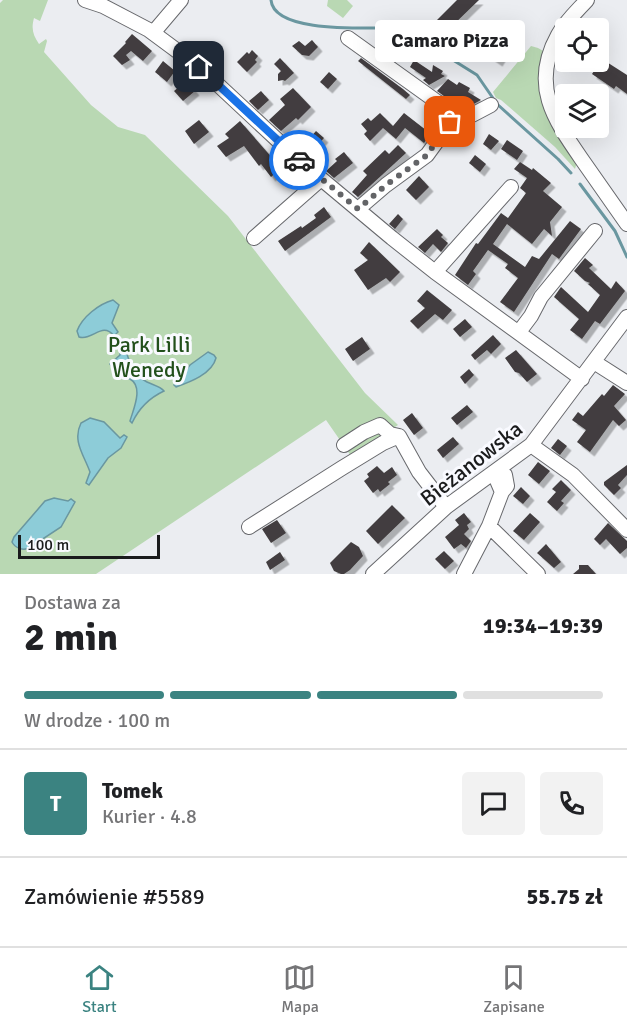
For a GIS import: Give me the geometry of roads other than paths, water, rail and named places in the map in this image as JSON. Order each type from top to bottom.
[{"type":"street","points":[[85,0],[103,6],[153,33],[218,83],[321,179],[435,272],[582,379]]},
{"type":"street","points":[[153,33],[181,0]]},
{"type":"street","points":[[587,0],[563,27],[551,49],[545,72],[546,94],[558,125],[626,220]]},
{"type":"street","points":[[348,38],[454,114],[472,115],[491,105]]},
{"type":"street","points":[[358,209],[427,155],[454,114]]},
{"type":"street","points":[[254,237],[321,179]]},
{"type":"street","points":[[435,272],[511,187]]},
{"type":"street","points":[[519,332],[541,297],[595,231]]},
{"type":"street","name":"Bieżanowska","points":[[373,574],[446,507],[531,445],[627,317]]},
{"type":"street","points":[[594,362],[627,383]]},
{"type":"street","points":[[344,445],[380,425],[390,434],[399,436],[419,472],[446,507]]},
{"type":"street","points":[[249,527],[383,443],[399,436]]},
{"type":"street","points":[[531,445],[573,475],[627,530]]},
{"type":"street","points":[[464,574],[489,526],[502,492],[496,478],[497,471]]},
{"type":"street","points":[[489,526],[538,574]]},
{"type":"water","points":[[113,300],[119,305],[112,323],[118,332],[114,336],[105,330],[79,337],[77,331],[87,316]]},
{"type":"water","points":[[123,340],[130,364],[137,374],[164,391],[145,404],[132,423],[130,421],[136,399],[136,387],[130,379],[117,372],[110,364],[120,355],[119,343]]},
{"type":"water","points":[[208,352],[216,358],[210,369],[200,377],[176,387],[174,385],[190,365]]},
{"type":"water","points":[[90,418],[104,422],[120,438],[124,435],[127,437],[121,448],[108,458],[89,485],[86,483],[90,472],[78,442],[78,436],[81,423]]},
{"type":"water","points":[[54,498],[68,501],[71,499],[75,502],[61,527],[27,549],[15,546],[12,542],[14,537],[45,501]]},
{"type":"waterway","points":[[271,0],[276,11],[289,19],[306,24],[349,28],[400,28],[408,32],[477,75],[497,104],[571,173]]},
{"type":"waterway","points":[[580,184],[615,231],[627,257]]},
{"type":"place","name":"Camaro Pizza","points":[[450,122]]},
{"type":"park label","name":"Park Lilli Wenedy","points":[[149,356]]}]
